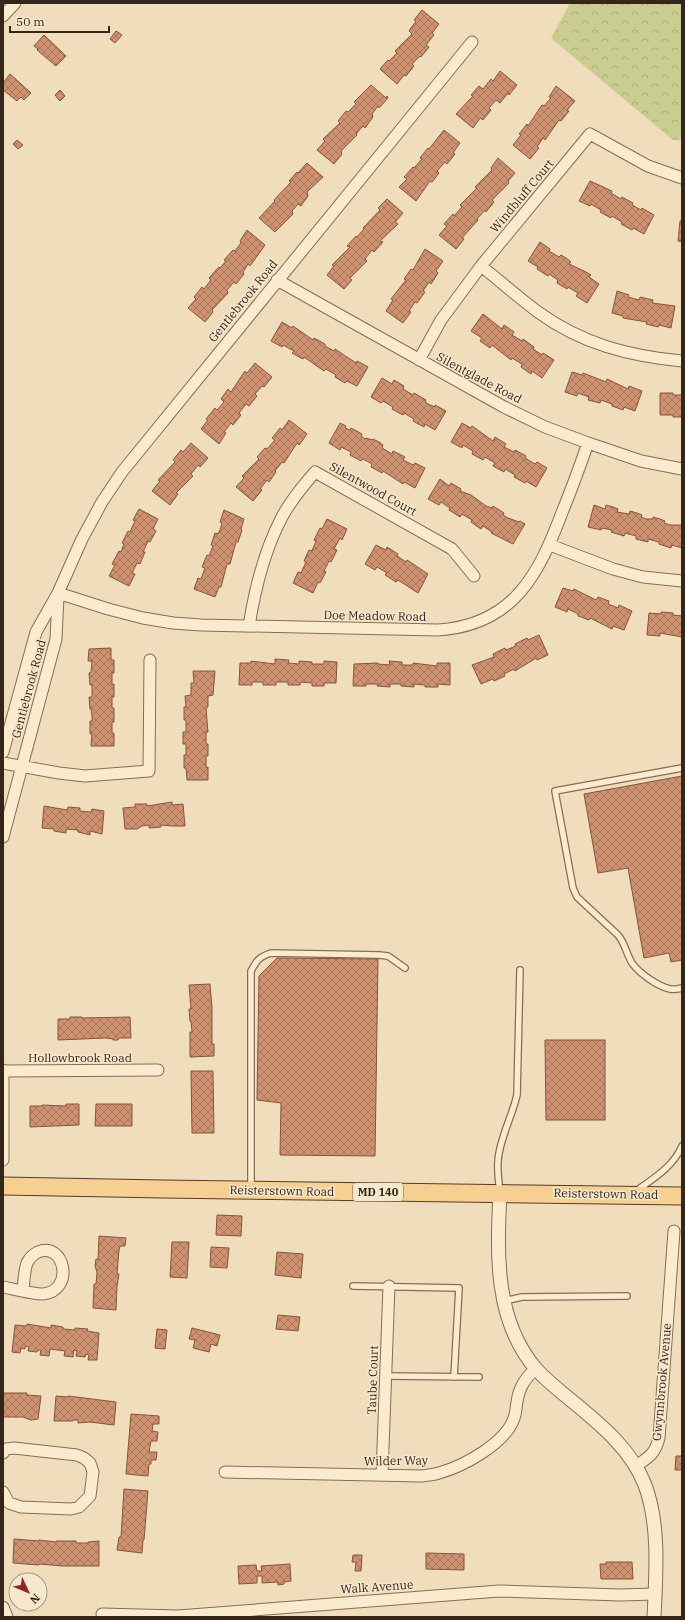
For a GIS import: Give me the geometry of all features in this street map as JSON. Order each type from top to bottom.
[{"type":"main road","name":"Reisterstown Road","points":[[3,1186],[632,1194],[682,1196]]},
{"type":"street","points":[[3,16],[15,3]]},
{"type":"street","name":"Gentlebrook Road","points":[[3,752],[36,632],[58,593],[82,539],[102,502],[122,472],[472,42]]},
{"type":"street","name":"Windbluff Court","points":[[418,360],[441,320],[481,266],[590,134],[648,166],[682,178]]},
{"type":"street","points":[[481,266],[539,313],[578,336],[597,344],[638,356],[682,361]]},
{"type":"street","name":"Silentglade Road","points":[[277,280],[504,407],[588,444],[641,461],[682,469]]},
{"type":"street","name":"Doe Meadow Road","points":[[58,593],[108,609],[143,618],[201,625],[438,630],[457,629],[473,625],[500,610],[518,594],[536,572],[550,545],[588,444]]},
{"type":"street","name":"Silentwood Court","points":[[249,626],[260,570],[273,537],[296,494],[315,472],[452,549],[474,576]]},
{"type":"street","points":[[550,545],[613,569],[643,576],[682,581]]},
{"type":"street","name":"Gentlebrook Road","points":[[3,837],[56,638],[58,593]]},
{"type":"street","points":[[3,763],[85,776],[149,771],[150,660]]},
{"type":"street","name":"Hollowbrook Road","points":[[3,1071],[158,1070]]},
{"type":"street","points":[[3,1071],[3,1160]]},
{"type":"street","points":[[500,1193],[498,1238],[499,1269],[503,1301],[517,1339],[536,1368],[552,1385],[603,1427],[622,1446],[636,1466],[646,1491],[655,1527],[654,1617]]},
{"type":"street","name":"Gwynnbrook Avenue","points":[[636,1466],[653,1454],[659,1438],[674,1231]]},
{"type":"street","name":"Taube Court","points":[[382,1475],[387,1376],[389,1286]]},
{"type":"street","points":[[3,1287],[23,1290]]},
{"type":"street","name":"Wilder Way","points":[[226,1472],[420,1476],[439,1473],[459,1465],[490,1448],[497,1442],[511,1426],[520,1388],[524,1380],[536,1368]]},
{"type":"street","points":[[3,1453],[6,1449],[14,1448],[77,1455],[90,1463],[93,1472],[90,1496],[79,1507],[71,1509],[21,1508],[9,1503],[3,1492]]},
{"type":"street","name":"Walk Avenue","points":[[102,1614],[178,1616],[499,1591],[620,1595],[655,1594]]},
{"type":"street","points":[[3,1607],[7,1617]]},
{"type":"lane","points":[[682,768],[556,791],[573,888],[577,897],[587,904],[618,935],[623,942],[627,954],[633,964],[642,973],[668,989],[682,988]]},
{"type":"lane","points":[[251,1190],[251,971],[255,962],[261,956],[271,954],[379,954],[388,956],[405,968]]},
{"type":"lane","points":[[500,1193],[498,1161],[501,1144],[514,1110],[517,1095],[520,970]]},
{"type":"lane","points":[[632,1194],[666,1170],[674,1162],[682,1146]]},
{"type":"lane","points":[[353,1286],[459,1288],[454,1377]]},
{"type":"lane","points":[[503,1301],[522,1297],[627,1296]]},
{"type":"lane","points":[[387,1376],[479,1377]]},
{"type":"green space","points":[[570,3],[682,3],[682,140],[673,140],[551,38]]},
{"type":"building","points":[[422,10],[439,24],[432,33],[434,35],[426,45],[429,47],[421,57],[420,56],[412,64],[414,66],[397,84],[380,69],[397,53],[395,51],[412,34],[409,31],[416,21],[414,20]]},
{"type":"building","points":[[116,31],[122,35],[115,43],[110,39]]},
{"type":"building","points":[[44,35],[66,56],[56,66],[34,46]]},
{"type":"building","points":[[500,71],[517,85],[500,103],[496,100],[489,108],[491,110],[483,120],[480,118],[473,128],[456,114],[473,96],[471,95],[479,86],[483,89],[491,79],[493,81]]},
{"type":"building","points":[[10,74],[31,93],[24,100],[21,97],[17,101],[3,90],[3,83]]},
{"type":"building","points":[[371,85],[386,98],[387,96],[388,98],[379,108],[378,106],[372,114],[373,117],[365,128],[363,126],[356,134],[357,135],[341,151],[342,154],[334,164],[317,150],[325,141],[323,139],[340,123],[338,121],[346,111],[348,112],[356,104],[354,102]]},
{"type":"building","points":[[556,86],[575,101],[567,110],[569,111],[561,121],[559,120],[545,140],[543,138],[537,147],[539,148],[530,159],[513,145],[521,135],[519,134],[527,124],[528,126],[542,105],[544,106],[551,98],[549,97]]},
{"type":"building","points":[[60,90],[65,96],[60,101],[55,95]]},
{"type":"building","points":[[444,130],[460,143],[453,153],[455,154],[447,164],[445,162],[437,171],[439,173],[432,182],[430,181],[416,201],[399,187],[407,179],[404,177],[422,159],[420,158]]},
{"type":"building","points":[[17,140],[23,145],[18,149],[13,144]]},
{"type":"building","points":[[498,158],[515,173],[508,181],[509,183],[492,200],[494,202],[486,212],[485,210],[462,238],[464,239],[456,249],[439,235],[447,226],[444,224],[462,207],[460,205],[492,170],[491,168]]},
{"type":"building","points":[[307,163],[323,177],[307,192],[308,196],[301,206],[298,204],[292,211],[293,214],[275,232],[259,218],[291,182],[289,181]]},
{"type":"building","points":[[590,181],[612,191],[611,193],[621,199],[622,197],[633,203],[632,205],[641,210],[642,208],[654,215],[644,234],[621,224],[622,222],[612,216],[611,218],[600,212],[601,210],[591,204],[590,206],[579,201]]},
{"type":"building","points":[[387,199],[403,213],[395,222],[398,224],[380,241],[383,242],[374,252],[372,250],[365,259],[367,261],[350,278],[352,280],[344,289],[327,275],[334,266],[332,265],[350,247],[347,246],[364,229],[363,228],[380,210],[378,208]]},
{"type":"building","points":[[680,221],[682,221],[682,242],[678,241]]},
{"type":"building","points":[[247,230],[265,245],[250,266],[248,264],[243,272],[244,274],[236,284],[234,282],[227,290],[228,293],[212,310],[213,312],[205,322],[188,308],[196,299],[194,297],[202,287],[204,289],[211,280],[209,278],[226,261],[224,260],[233,250],[235,251],[241,243],[240,241]]},
{"type":"building","points":[[540,242],[550,249],[549,251],[559,257],[561,255],[566,258],[571,262],[569,264],[591,275],[589,277],[599,284],[587,303],[576,296],[578,293],[557,283],[558,280],[549,274],[548,276],[528,261]]},
{"type":"building","points":[[425,249],[443,261],[436,271],[438,273],[431,284],[429,282],[423,291],[425,292],[417,303],[415,302],[409,311],[411,312],[403,323],[386,311],[393,300],[391,299],[406,280],[404,279],[411,269],[413,270]]},
{"type":"building","points":[[617,291],[629,295],[628,297],[639,300],[640,297],[653,300],[652,303],[675,306],[671,328],[646,324],[647,322],[623,318],[623,316],[612,313]]},
{"type":"building","points":[[483,314],[502,329],[504,325],[514,332],[512,335],[522,341],[523,339],[534,347],[533,349],[542,355],[543,353],[554,360],[542,378],[532,371],[531,374],[521,367],[522,364],[512,358],[511,360],[492,345],[490,348],[480,341],[482,338],[471,331]]},
{"type":"building","points":[[282,322],[292,328],[293,326],[313,340],[314,338],[334,351],[335,349],[356,363],[357,361],[368,367],[357,386],[347,381],[345,383],[326,369],[324,371],[304,357],[303,359],[292,353],[294,351],[271,341]]},
{"type":"building","points":[[255,363],[272,377],[264,387],[262,386],[255,394],[257,396],[249,406],[246,404],[239,413],[241,415],[233,425],[231,423],[224,432],[226,433],[219,444],[201,429],[208,420],[206,419],[215,408],[217,410],[224,402],[221,399],[228,389],[231,392],[245,371],[247,373]]},
{"type":"building","points":[[572,372],[582,375],[583,373],[606,382],[607,379],[628,389],[629,386],[642,391],[635,411],[624,407],[623,410],[601,400],[600,403],[588,400],[589,397],[578,393],[577,396],[565,392]]},
{"type":"building","points":[[382,378],[392,384],[394,380],[404,386],[403,389],[413,395],[414,393],[426,400],[425,402],[430,405],[435,407],[435,405],[446,411],[435,430],[425,424],[424,427],[413,421],[414,419],[404,413],[403,415],[392,409],[393,407],[383,401],[381,403],[371,397]]},
{"type":"building","points":[[660,393],[682,395],[682,417],[660,415]]},
{"type":"building","points":[[289,420],[307,434],[299,445],[297,443],[284,463],[282,462],[275,471],[276,472],[269,482],[267,480],[260,489],[262,490],[253,501],[236,487],[244,478],[242,476],[259,459],[257,457],[275,440],[272,438],[280,428],[282,430]]},
{"type":"building","points":[[340,423],[346,426],[345,428],[350,430],[351,428],[362,434],[361,436],[365,439],[373,439],[379,442],[383,445],[382,448],[392,454],[393,451],[405,457],[403,460],[413,465],[415,463],[425,468],[415,488],[404,482],[403,484],[383,471],[382,473],[371,467],[372,464],[363,459],[361,461],[350,455],[351,452],[341,447],[340,450],[329,443]]},
{"type":"building","points":[[462,423],[471,428],[472,426],[493,441],[495,437],[506,444],[504,447],[514,452],[515,450],[526,456],[525,458],[535,464],[537,462],[547,468],[536,487],[526,481],[525,483],[514,477],[515,475],[505,469],[504,472],[493,466],[495,463],[485,457],[483,460],[472,454],[473,451],[463,445],[462,448],[451,442]]},
{"type":"building","points":[[191,443],[208,458],[200,467],[198,465],[191,474],[193,476],[176,493],[178,494],[170,505],[152,491],[160,481],[158,480],[175,462],[173,460],[181,450],[183,452]]},
{"type":"building","points":[[440,479],[449,486],[451,483],[461,489],[460,491],[471,495],[486,506],[492,508],[493,506],[504,513],[503,515],[508,518],[525,524],[513,544],[491,533],[492,532],[483,526],[481,529],[471,522],[472,520],[462,514],[460,517],[449,510],[450,508],[441,502],[439,505],[428,499]]},
{"type":"building","points":[[594,505],[605,509],[606,505],[618,509],[617,512],[629,514],[630,511],[642,515],[641,517],[646,519],[653,519],[653,517],[665,521],[664,523],[670,525],[682,525],[682,548],[672,545],[671,548],[659,544],[659,542],[648,539],[648,542],[636,539],[636,536],[625,533],[624,536],[611,532],[612,530],[602,528],[601,530],[588,527]]},
{"type":"building","points":[[139,509],[158,519],[153,529],[156,531],[150,542],[148,541],[140,564],[137,563],[132,573],[135,574],[129,586],[109,576],[115,565],[112,564],[119,551],[121,552],[124,544],[122,543],[128,531],[130,532],[135,521],[133,520]]},
{"type":"building","points":[[224,510],[244,519],[242,530],[238,542],[236,542],[230,564],[227,564],[221,587],[219,587],[215,597],[194,589],[198,578],[201,579],[205,568],[202,567],[213,546],[211,545],[215,533],[218,534],[220,530],[222,523],[220,522]]},
{"type":"building","points":[[327,519],[347,529],[342,540],[340,538],[334,549],[337,550],[331,562],[329,561],[324,571],[326,572],[320,583],[318,582],[313,593],[293,583],[298,572],[301,573],[309,550],[312,551],[316,541],[314,540],[320,528],[322,529]]},
{"type":"building","points":[[376,545],[386,550],[387,547],[398,554],[397,556],[406,562],[407,560],[428,574],[418,593],[398,580],[396,582],[385,575],[387,573],[377,567],[375,570],[365,564]]},
{"type":"building","points":[[563,588],[573,591],[574,589],[596,600],[598,597],[609,601],[608,604],[618,608],[619,605],[632,611],[624,630],[613,626],[612,629],[590,618],[589,620],[578,616],[578,614],[568,609],[567,612],[555,607]]},
{"type":"building","points":[[661,612],[673,613],[673,615],[682,616],[682,637],[660,633],[660,636],[647,635],[649,613],[661,614]]},
{"type":"building","points":[[539,635],[548,655],[537,660],[536,658],[515,671],[514,669],[504,674],[505,676],[494,681],[493,679],[481,684],[472,665],[494,657],[493,654],[505,648],[506,650],[516,646],[515,644],[527,638],[528,640]]},
{"type":"building","points":[[111,648],[111,660],[114,660],[112,685],[114,684],[114,697],[112,697],[112,708],[114,708],[114,722],[112,722],[112,733],[114,733],[114,746],[91,746],[92,734],[90,734],[90,721],[92,721],[92,715],[89,697],[92,697],[92,685],[90,685],[89,673],[91,672],[92,661],[88,661],[89,649]]},
{"type":"building","points":[[275,659],[289,660],[288,663],[299,664],[299,661],[312,662],[312,664],[324,664],[324,661],[337,662],[336,683],[324,683],[324,686],[312,686],[312,683],[300,682],[300,685],[288,685],[288,682],[276,682],[276,685],[263,685],[263,682],[252,682],[252,685],[239,685],[240,663],[251,663],[251,661],[275,664]]},
{"type":"building","points":[[389,661],[402,662],[402,665],[413,665],[413,663],[437,666],[437,663],[450,663],[450,685],[438,684],[438,687],[425,687],[425,685],[414,684],[414,687],[401,686],[401,684],[390,684],[390,687],[377,686],[378,684],[353,686],[354,664],[378,663],[390,665]]},
{"type":"building","points":[[193,671],[215,671],[213,695],[208,696],[208,707],[206,708],[208,732],[206,732],[206,744],[208,744],[208,756],[206,756],[206,768],[208,767],[208,780],[187,780],[186,768],[184,768],[184,755],[186,755],[186,744],[183,744],[183,732],[186,732],[186,720],[184,720],[184,707],[186,707],[185,696],[191,695],[191,683],[194,683]]},
{"type":"building","points":[[682,776],[682,960],[671,962],[669,953],[644,958],[628,868],[598,873],[584,794]]},
{"type":"building","points":[[172,802],[172,805],[183,804],[185,826],[161,825],[161,827],[149,828],[149,825],[142,826],[137,829],[125,829],[123,808],[135,807],[135,804],[147,804],[147,806]]},
{"type":"building","points":[[44,806],[67,810],[68,807],[80,808],[80,811],[91,812],[92,809],[104,811],[102,834],[90,831],[90,835],[78,832],[78,830],[66,829],[66,833],[54,831],[54,829],[42,828]]},
{"type":"building","points":[[277,958],[378,959],[375,1156],[280,1155],[281,1103],[257,1100],[259,976]]},
{"type":"building","points":[[210,984],[212,1044],[214,1044],[214,1056],[190,1057],[190,1032],[192,1032],[189,1009],[191,1009],[189,985]]},
{"type":"building","points":[[70,1017],[130,1017],[131,1038],[119,1038],[118,1040],[106,1038],[58,1040],[58,1019],[70,1019]]},
{"type":"building","points":[[545,1040],[605,1040],[605,1120],[546,1120]]},
{"type":"building","points":[[191,1071],[213,1071],[214,1133],[192,1133]]},
{"type":"building","points":[[66,1104],[79,1104],[79,1125],[30,1127],[30,1106],[66,1106]]},
{"type":"building","points":[[96,1104],[132,1104],[132,1126],[95,1126]]},
{"type":"building","points":[[217,1215],[242,1216],[241,1236],[216,1235]]},
{"type":"building","points":[[99,1236],[126,1238],[125,1246],[120,1246],[119,1250],[116,1310],[93,1308],[94,1284],[96,1284],[97,1272],[95,1266],[96,1259],[98,1260]]},
{"type":"building","points":[[172,1242],[189,1242],[187,1278],[170,1277]]},
{"type":"building","points":[[211,1247],[229,1248],[227,1268],[210,1267]]},
{"type":"building","points":[[277,1252],[303,1254],[301,1278],[275,1275]]},
{"type":"building","points":[[278,1315],[300,1317],[298,1331],[276,1329]]},
{"type":"building","points":[[27,1324],[51,1328],[51,1325],[63,1327],[63,1329],[75,1330],[75,1328],[88,1329],[87,1331],[99,1333],[97,1360],[88,1360],[89,1355],[86,1354],[85,1357],[76,1356],[77,1351],[74,1350],[73,1357],[64,1356],[65,1351],[50,1349],[49,1356],[40,1355],[41,1350],[38,1350],[37,1352],[28,1351],[29,1347],[25,1346],[25,1349],[21,1348],[20,1353],[12,1352],[15,1325],[27,1326]]},
{"type":"building","points":[[192,1328],[220,1335],[217,1346],[211,1344],[209,1352],[193,1348],[195,1340],[189,1339]]},
{"type":"building","points":[[157,1329],[167,1330],[165,1349],[155,1348]]},
{"type":"building","points":[[3,1393],[27,1393],[27,1395],[41,1396],[38,1419],[31,1420],[23,1417],[3,1417]]},
{"type":"building","points":[[56,1396],[116,1402],[114,1425],[90,1422],[78,1423],[78,1420],[54,1421]]},
{"type":"building","points":[[131,1414],[159,1416],[159,1424],[153,1424],[152,1431],[158,1432],[157,1441],[151,1441],[149,1452],[157,1452],[156,1460],[151,1460],[151,1464],[149,1464],[148,1476],[126,1474]]},
{"type":"building","points":[[676,1456],[682,1456],[682,1470],[675,1470]]},
{"type":"building","points":[[124,1489],[148,1491],[142,1553],[117,1550],[119,1537],[121,1537]]},
{"type":"building","points":[[14,1539],[56,1542],[76,1541],[76,1543],[99,1541],[99,1566],[63,1566],[13,1563]]},
{"type":"building","points":[[426,1553],[464,1554],[464,1570],[426,1569]]},
{"type":"building","points":[[353,1555],[362,1555],[361,1571],[355,1571],[356,1562],[352,1562]]},
{"type":"building","points":[[606,1562],[632,1562],[633,1579],[601,1579],[600,1564],[606,1564]]},
{"type":"building","points":[[290,1564],[291,1581],[284,1582],[284,1584],[278,1585],[278,1582],[262,1583],[262,1576],[257,1576],[257,1583],[239,1584],[238,1566],[256,1565],[257,1571],[262,1571],[261,1566]]}]
